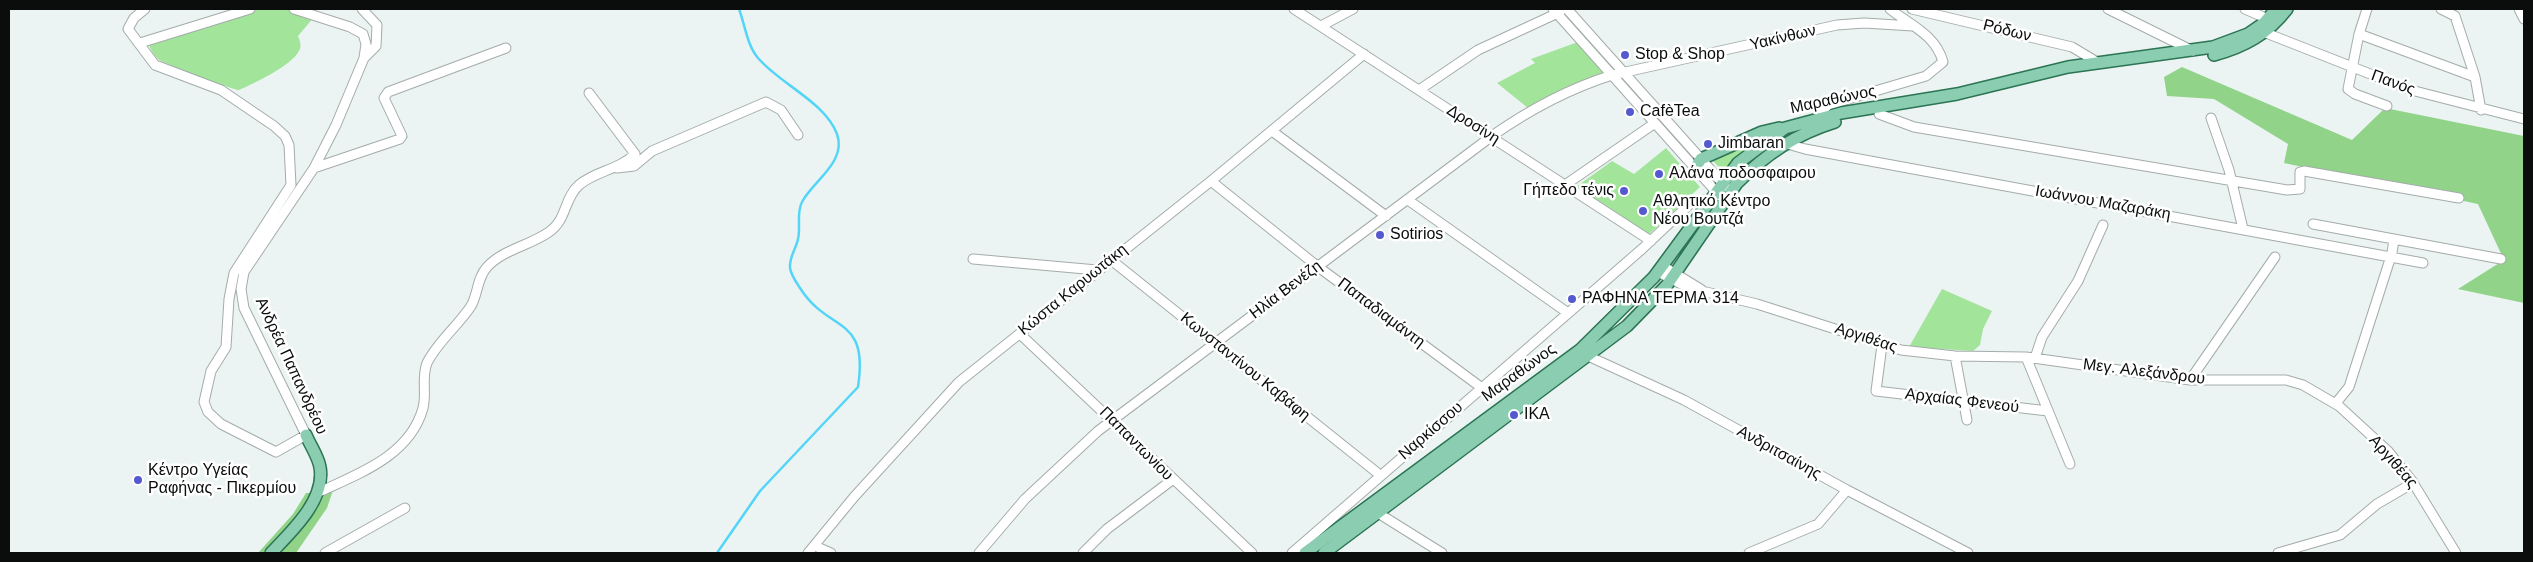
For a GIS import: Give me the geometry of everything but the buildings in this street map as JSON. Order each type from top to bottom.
[{"type":"main road","name":"Μαραθώνος","points":[[1305,553],[1580,350],[1627,306],[1660,269],[1738,163],[1754,148],[1780,132],[1824,117],[1943,97],[2052,70],[2098,62],[2193,51],[2236,40],[2257,28],[2276,9]]},
{"type":"main road","name":"Μαραθώνος","points":[[1324,553],[1588,356],[1641,313],[1673,276],[1728,197],[1750,170],[1784,143],[1827,124],[1956,102],[2087,70],[2210,56],[2238,48],[2266,33],[2287,9]]},
{"type":"main road","points":[[1698,171],[1697,165],[1701,159],[1771,129],[1796,125]]},
{"type":"main road","name":"Ανδρέα Παπανδρέου","points":[[271,553],[295,527],[317,493],[320,468],[306,435]]},
{"type":"street","points":[[145,9],[134,18],[128,29],[155,65],[220,90],[274,126],[285,136],[291,154],[291,185],[234,273],[229,299],[228,342],[211,370],[204,402],[208,412],[221,424],[276,452],[306,435]]},
{"type":"street","points":[[140,43],[250,9]]},
{"type":"street","points":[[294,9],[350,27],[363,34],[366,44],[364,58]]},
{"type":"street","name":"Ανδρέα Παπανδρέου","points":[[306,435],[244,308],[241,289],[244,272],[252,257],[314,168],[336,125],[364,58],[376,46],[378,36],[377,25],[362,9]]},
{"type":"street","name":"Δροσίνη","points":[[1294,9],[1651,241]]},
{"type":"street","points":[[1321,26],[1353,9]]},
{"type":"street","points":[[1418,90],[1478,50],[1555,11],[1567,9],[1701,159],[1716,191]]},
{"type":"street","points":[[1824,117],[1823,110],[1828,105],[1903,84],[1936,70],[1943,62],[1942,52],[1935,42],[1890,9]]},
{"type":"street","name":"Ρόδων","points":[[1912,9],[2072,48],[2098,62]]},
{"type":"street","points":[[2108,9],[2193,51]]},
{"type":"street","points":[[2245,9],[2268,19]]},
{"type":"street","points":[[2367,9],[2359,34],[2348,85],[2350,92],[2386,106]]},
{"type":"street","points":[[2441,9],[2455,16],[2475,77],[2481,110]]},
{"type":"street","points":[[2519,9],[2524,20]]},
{"type":"street","points":[[1555,11],[1716,191],[1728,197]]},
{"type":"street","name":"Υακίνθων","points":[[1625,74],[1837,25],[1864,22],[1913,26]]},
{"type":"street","name":"Πανός","points":[[2266,33],[2411,90],[2481,110],[2524,119]]},
{"type":"street","points":[[2359,34],[2475,77]]},
{"type":"street","points":[[314,168],[400,139],[402,136],[384,98],[388,92],[506,48]]},
{"type":"street","name":"Κώστα Καρυωτάκη","points":[[812,550],[854,497],[959,382],[1096,270],[1211,181],[1364,54]]},
{"type":"street","name":"Ηλία Βενέζη","points":[[979,553],[1003,522],[1044,480],[1112,420],[1492,136],[1519,117],[1552,99],[1612,75],[1625,74]]},
{"type":"street","points":[[317,493],[386,458],[402,446],[414,429],[422,411],[425,399],[425,366],[471,306],[486,268],[500,256],[557,226],[564,218],[572,192],[589,178],[612,168],[635,154],[589,93]]},
{"type":"street","points":[[612,168],[634,166],[652,151],[766,102],[781,110],[798,135]]},
{"type":"street","points":[[1879,114],[1892,121],[1914,127],[2296,191],[2301,185],[2300,172],[2304,171],[2459,198]]},
{"type":"street","points":[[2210,118],[2231,179],[2244,229]]},
{"type":"street","points":[[1565,185],[1655,123]]},
{"type":"street","points":[[1272,130],[1386,216]]},
{"type":"street","name":"Ιωάννου Μαζαράκη","points":[[1784,143],[1805,149],[2422,263]]},
{"type":"street","name":"Παπαδιαμάντη","points":[[1211,181],[1317,266],[1482,388]]},
{"type":"street","name":"Ναρκίσσου","points":[[1292,553],[1651,241],[1693,201],[1716,191]]},
{"type":"street","points":[[1408,200],[1568,313]]},
{"type":"street","points":[[2314,224],[2501,259]]},
{"type":"street","points":[[2070,464],[2048,411],[2031,358],[2078,281],[2103,225]]},
{"type":"street","points":[[2336,404],[2349,387],[2394,239]]},
{"type":"street","points":[[2190,380],[2275,257]]},
{"type":"street","points":[[973,259],[1096,270]]},
{"type":"street","name":"Κωνσταντίνου Καβάφη","points":[[1110,260],[1380,475]]},
{"type":"street","name":"Αργιθέας","points":[[1660,269],[1693,290],[1702,290],[1793,316],[1882,345],[1910,351],[1955,356],[2031,358]]},
{"type":"street","name":"Παπαντωνίου","points":[[1020,334],[1112,420],[1172,480],[1252,553]]},
{"type":"street","name":"Αρχαίας Φενεού","points":[[1882,345],[1876,391],[2048,411]]},
{"type":"street","name":"Ανδριτσαίνης","points":[[1588,356],[1684,400],[1847,490],[1968,553]]},
{"type":"street","points":[[1955,356],[1967,420]]},
{"type":"street","name":"Μεγ. Αλεξάνδρου","points":[[2031,358],[2190,380],[2286,380],[2316,389],[2336,404]]},
{"type":"street","name":"Αργιθέας","points":[[2336,404],[2391,455],[2413,483],[2456,553]]},
{"type":"street","points":[[1084,553],[1107,529],[1172,480]]},
{"type":"street","points":[[2278,553],[2340,535],[2377,504],[2413,483]]},
{"type":"street","points":[[1749,553],[1818,524],[1847,490]]},
{"type":"street","points":[[325,553],[405,508]]},
{"type":"street","points":[[1378,512],[1442,553]]},
{"type":"street","points":[[812,550],[831,553]]},
{"type":"green space","points":[[258,9],[288,9],[314,17],[298,36],[300,47],[295,57],[272,74],[239,90],[212,82],[163,62],[155,55],[148,42],[242,12]]},
{"type":"green space","points":[[1578,42],[1606,73],[1528,108],[1497,83],[1535,63],[1531,59]]},
{"type":"green space","points":[[2182,67],[2352,140],[2385,108],[2524,136],[2524,303],[2458,289],[2504,260],[2478,204],[2284,163],[2288,144],[2214,99],[2167,96],[2164,77]]},
{"type":"green space","points":[[1741,146],[1746,149],[1724,172],[1710,158]]},
{"type":"green space","name":"Αθλητικό Κέντρο Νέου Βουτζά","points":[[1666,148],[1700,187],[1648,235],[1576,187],[1612,161],[1634,174]]},
{"type":"green space","points":[[1942,289],[1992,311],[1983,329],[1980,345],[1973,351],[1909,347]]},
{"type":"green space","points":[[334,487],[327,508],[296,553],[258,553],[293,514],[306,493],[317,493]]},
{"type":"waterway","points":[[717,553],[760,491],[858,387],[860,364],[858,347],[852,336],[844,327],[823,313],[811,302],[795,281],[790,268],[799,234],[800,206],[807,194],[833,162],[839,144],[837,134],[823,112],[767,67],[754,53],[739,9]]},
{"type":"place","name":"Stop & Shop","points":[[1625,55]]},
{"type":"place","name":"CafèTea","points":[[1630,112]]},
{"type":"place","name":"Jimbaran","points":[[1708,144]]},
{"type":"place","name":"Αλάνα ποδοσφαιρου","points":[[1659,174]]},
{"type":"place","name":"Γήπεδο τένις","points":[[1624,191]]},
{"type":"place","name":"Αθλητικό Κέντρο Νέου Βουτζά","points":[[1643,211]]},
{"type":"place","name":"Sotirios","points":[[1380,235]]},
{"type":"place","name":"ΡΑΦΗΝΑ ΤΕΡΜΑ 314","points":[[1572,299]]},
{"type":"place","name":"ΙΚΑ","points":[[1514,415]]},
{"type":"place","name":"Κέντρο Υγείας Ραφήνας - Πικερμίου","points":[[138,480]]}]
